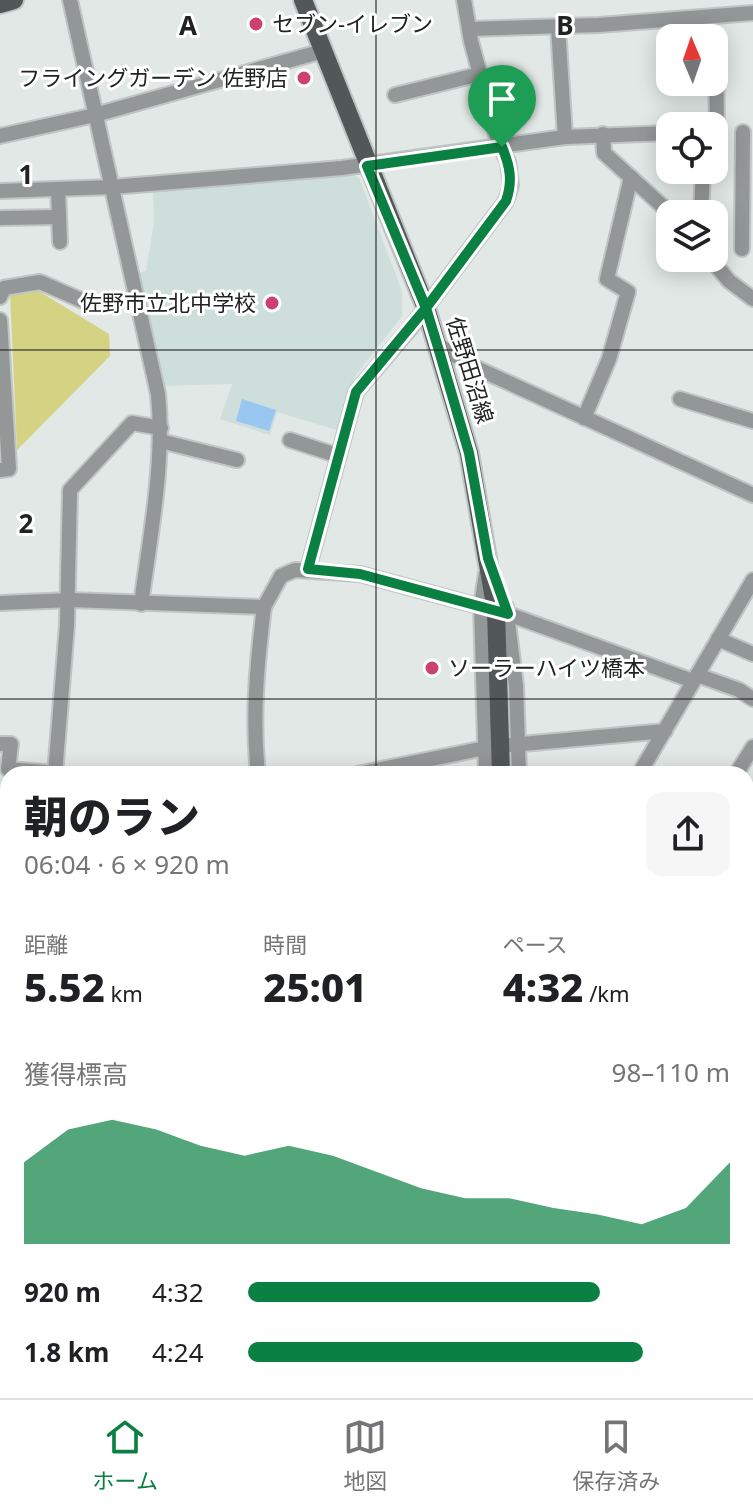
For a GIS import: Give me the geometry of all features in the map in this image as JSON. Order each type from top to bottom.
[{"type":"main road","points":[[0,4],[14,0]]},
{"type":"main road","name":"佐野田沼線","points":[[303,0],[426,308],[469,453],[495,610],[501,766]]},
{"type":"street","points":[[70,0],[158,394],[160,434],[141,604]]},
{"type":"street","points":[[308,569],[356,392],[426,308],[506,201],[511,185],[508,162],[480,74],[464,0]]},
{"type":"street","points":[[470,29],[558,27],[753,13]]},
{"type":"street","points":[[558,27],[565,137]]},
{"type":"street","points":[[0,136],[95,115],[323,51]]},
{"type":"street","points":[[395,95],[480,74]]},
{"type":"street","points":[[742,249],[748,132]]},
{"type":"street","points":[[0,191],[112,187],[367,166],[565,137],[656,133]]},
{"type":"street","points":[[603,134],[604,153],[656,200]]},
{"type":"street","points":[[584,418],[609,359],[628,292],[607,279],[631,177]]},
{"type":"street","points":[[58,189],[60,242]]},
{"type":"street","points":[[0,218],[59,217]]},
{"type":"street","points":[[722,272],[753,299]]},
{"type":"street","points":[[0,297],[4,288],[40,282],[90,304]]},
{"type":"street","points":[[0,320],[9,469],[0,470]]},
{"type":"street","points":[[437,344],[470,365],[753,495]]},
{"type":"street","points":[[680,399],[753,421]]},
{"type":"street","points":[[56,766],[67,625],[70,490],[132,423],[237,460]]},
{"type":"street","points":[[290,440],[339,456]]},
{"type":"street","points":[[257,766],[256,676],[264,607],[281,576],[295,570],[360,574],[495,610],[739,690],[753,699]]},
{"type":"street","points":[[644,766],[753,580]]},
{"type":"street","points":[[0,603],[67,600],[264,607]]},
{"type":"street","points":[[495,610],[516,686],[515,744],[518,766]]},
{"type":"street","points":[[487,766],[495,610]]},
{"type":"street","points":[[718,639],[753,654]]},
{"type":"street","points":[[515,744],[665,731]]},
{"type":"street","points":[[0,744],[11,744],[8,766]]},
{"type":"street","points":[[396,766],[488,747]]},
{"type":"street","points":[[741,766],[753,747]]},
{"type":"shaded area","name":"佐野市立北中学校","points":[[348,172],[359,178],[402,291],[402,316],[355,376],[337,430],[277,412],[270,435],[220,419],[232,384],[161,386],[136,274],[146,271],[154,223],[153,191]]},
{"type":"shaded area","points":[[37,290],[109,334],[110,356],[17,450],[10,293]]},
{"type":"water","points":[[242,399],[276,410],[269,431],[236,421]]},
{"type":"place","name":"セブン-イレブン","points":[[256,24]]},
{"type":"place","name":"フライングガーデン 佐野店","points":[[304,78]]},
{"type":"place","name":"佐野市立北中学校","points":[[272,303]]},
{"type":"place","name":"ソーラーハイツ橋本","points":[[432,668]]},
{"type":"route","points":[[502,147],[367,166],[426,308],[454,396],[469,453],[488,558],[508,614],[360,574],[308,569],[356,392],[413,325],[426,308],[506,201],[511,185],[502,147]]}]
